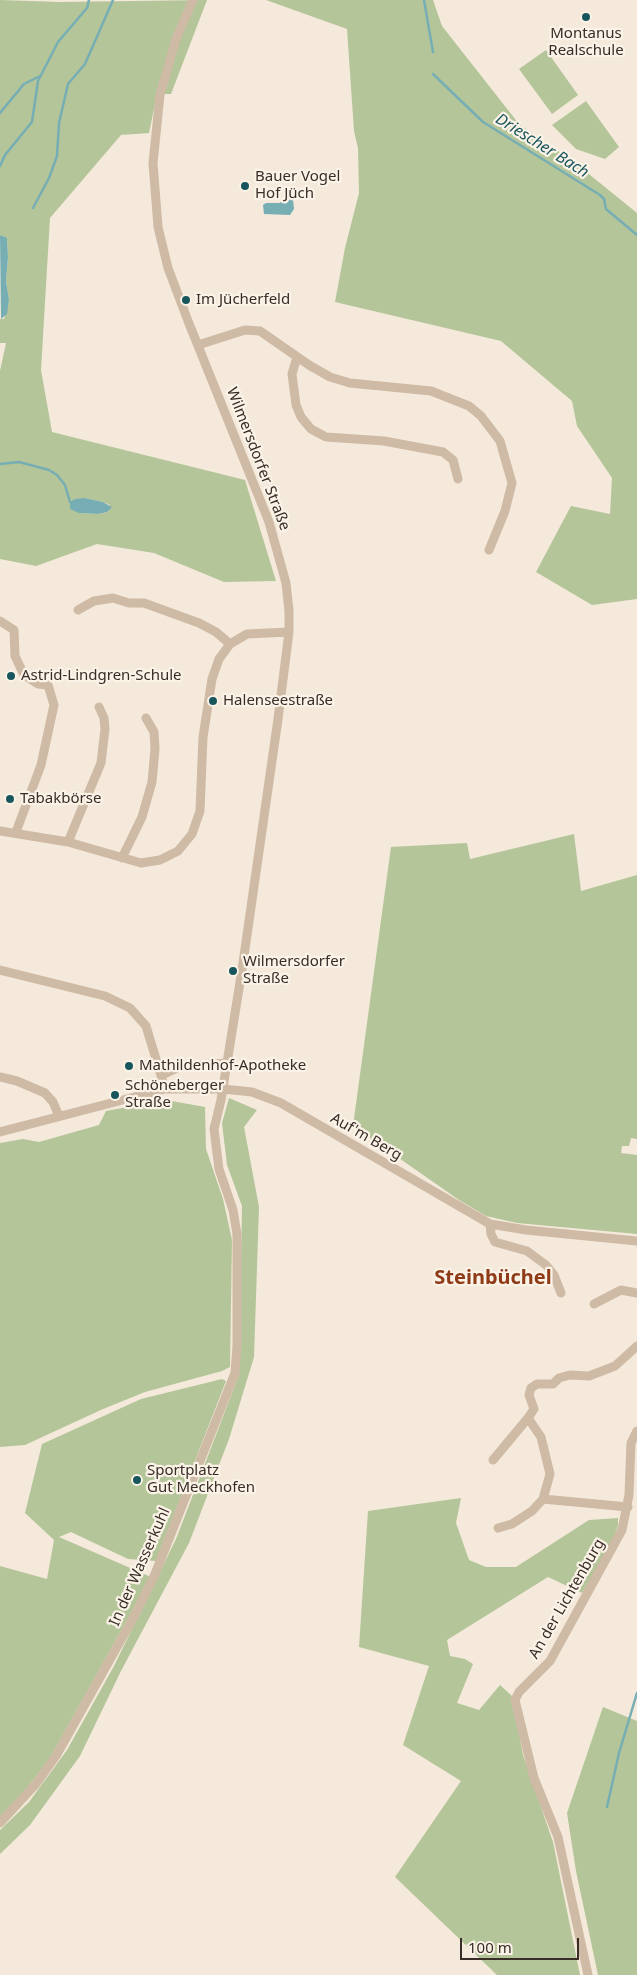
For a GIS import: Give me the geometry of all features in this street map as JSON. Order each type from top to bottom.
[{"type":"street","name":"Wilmersdorfer Straße","points":[[193,0],[176,40],[160,95],[154,146],[154,186],[158,227],[168,268],[270,522],[286,583],[289,632],[223,1089]]},
{"type":"street","points":[[198,345],[245,330],[254,330],[271,336],[297,357],[320,372],[340,381],[442,394],[461,402],[482,416],[500,440],[512,483],[505,511],[489,550]]},
{"type":"street","points":[[297,357],[292,374],[296,405],[301,417],[311,429],[326,436],[394,442],[443,452],[453,460],[458,478]]},
{"type":"street","points":[[78,610],[94,601],[113,598],[129,603],[144,603],[198,623],[216,632],[230,644]]},
{"type":"street","points":[[0,621],[14,630],[15,656],[24,675],[38,684],[48,685],[54,705],[42,765],[16,832]]},
{"type":"street","points":[[0,831],[16,832],[68,842],[141,863],[160,860],[178,851],[192,834],[200,811],[202,737],[212,679],[220,659],[230,644],[247,634],[289,632]]},
{"type":"street","points":[[68,842],[101,763],[106,729],[99,707]]},
{"type":"street","points":[[122,858],[142,817],[152,782],[155,749],[154,732],[146,718]]},
{"type":"street","points":[[0,970],[104,996],[130,1008],[146,1026],[165,1089]]},
{"type":"street","points":[[162,1075],[182,1066],[227,1062]]},
{"type":"street","points":[[0,1077],[17,1081],[45,1093],[53,1102],[59,1116]]},
{"type":"street","name":"Auf'm Berg","points":[[0,1132],[165,1089],[223,1089],[252,1092],[281,1103],[490,1224],[526,1230],[637,1240]]},
{"type":"street","name":"In der Wasserkuhl","points":[[0,1823],[36,1784],[56,1756],[136,1613],[156,1574],[235,1373],[237,1234],[233,1210],[218,1161],[214,1129],[223,1089]]},
{"type":"street","points":[[490,1224],[490,1234],[495,1242],[527,1251],[546,1265],[554,1275],[561,1293]]},
{"type":"street","points":[[594,1304],[621,1290],[637,1293]]},
{"type":"street","points":[[493,1460],[534,1409],[529,1395],[531,1388],[537,1384],[553,1384],[559,1378],[570,1375],[589,1376],[615,1366],[637,1346]]},
{"type":"street","points":[[498,1528],[512,1524],[532,1511],[543,1500],[550,1474],[549,1461],[542,1437],[528,1418]]},
{"type":"street","name":"An der Lichtenburg","points":[[588,1975],[558,1837],[534,1778],[515,1700],[519,1692],[550,1661],[622,1530],[633,1496],[631,1443],[637,1431]]},
{"type":"street","points":[[543,1500],[628,1507]]},
{"type":"green space","points":[[0,0],[60,2],[207,0],[171,94],[157,94],[149,133],[121,135],[50,218],[41,370],[52,432],[245,480],[276,581],[224,582],[154,553],[97,544],[36,566],[0,559],[0,371],[6,343],[0,343],[0,319],[4,319],[9,299],[6,281],[7,239],[0,235]],"holes":[[[85,498],[110,505],[107,512],[98,514],[79,513]]]},
{"type":"green space","points":[[266,0],[433,0],[442,26],[519,124],[574,162],[637,213],[637,599],[592,605],[536,572],[571,506],[610,514],[612,478],[577,426],[572,401],[501,341],[335,302],[345,248],[359,193],[358,148],[354,131],[347,29]]},
{"type":"green space","points":[[546,50],[578,95],[552,114],[519,69]]},
{"type":"green space","points":[[586,101],[619,147],[605,159],[576,149],[552,125]]},
{"type":"green space","points":[[574,834],[581,891],[637,875],[637,1139],[631,1138],[629,1146],[622,1146],[621,1153],[637,1155],[637,1234],[517,1223],[486,1216],[459,1200],[353,1126],[391,847],[467,843],[470,859]]},
{"type":"green space","points":[[229,1098],[257,1110],[244,1127],[259,1207],[254,1357],[229,1439],[189,1543],[121,1671],[80,1756],[30,1825],[0,1854],[0,1830],[29,1802],[67,1750],[114,1666],[176,1539],[239,1375],[242,1206],[227,1165],[222,1123]]},
{"type":"green space","points":[[166,1100],[205,1107],[206,1149],[223,1199],[232,1240],[230,1367],[222,1371],[145,1392],[25,1445],[0,1447],[0,1143],[23,1139],[39,1142],[99,1125],[106,1111]]},
{"type":"green space","points":[[222,1379],[226,1381],[156,1561],[128,1559],[71,1532],[59,1537],[151,1577],[50,1758],[15,1804],[0,1819],[0,1566],[47,1579],[54,1540],[25,1513],[42,1444],[141,1399]]},
{"type":"green space","points":[[461,1498],[456,1523],[469,1560],[486,1567],[516,1567],[589,1520],[618,1518],[618,1526],[612,1543],[582,1593],[548,1577],[447,1640],[450,1656],[465,1659],[473,1664],[457,1703],[479,1710],[500,1685],[512,1696],[523,1755],[553,1842],[580,1975],[497,1975],[395,1877],[461,1781],[403,1745],[429,1666],[359,1647],[368,1511]]},
{"type":"green space","points":[[603,1707],[637,1721],[637,1975],[598,1975],[576,1871],[567,1813]]},
{"type":"water","points":[[291,198],[293,199],[294,209],[290,215],[264,214],[263,205],[266,203],[279,203]]},
{"type":"water","points":[[0,235],[7,238],[6,281],[9,299],[7,314],[1,319]]},
{"type":"water","points":[[85,498],[103,502],[112,507],[107,512],[98,514],[79,513],[70,509],[70,502],[75,499]]},
{"type":"waterway","points":[[0,166],[5,155],[32,122],[38,81],[58,42],[87,8],[89,0]]},
{"type":"waterway","points":[[33,208],[49,178],[57,156],[59,123],[68,84],[85,64],[113,0]]},
{"type":"waterway","name":"Driescher Bach","points":[[424,0],[433,52]]},
{"type":"waterway","name":"Driescher Bach","points":[[433,74],[483,122],[600,195],[604,199],[606,209],[637,235]]},
{"type":"waterway","points":[[0,113],[24,84],[40,76]]},
{"type":"waterway","points":[[0,464],[19,462],[49,470],[57,475],[65,485],[70,502]]},
{"type":"waterway","name":"Driescher Bach","points":[[607,1807],[619,1753],[637,1693]]},
{"type":"place","name":"Montanus Realschule","points":[[586,17]]},
{"type":"place","name":"Bauer Vogel Hof Jüch","points":[[245,186]]},
{"type":"place","name":"Im Jücherfeld","points":[[186,300]]},
{"type":"place","name":"Astrid-Lindgren-Schule","points":[[11,676]]},
{"type":"place","name":"Halenseestraße","points":[[213,701]]},
{"type":"place","name":"Tabakbörse","points":[[10,799]]},
{"type":"place","name":"Wilmersdorfer Straße","points":[[233,971]]},
{"type":"place","name":"Mathildenhof-Apotheke","points":[[129,1066]]},
{"type":"place","name":"Schöneberger Straße","points":[[115,1095]]},
{"type":"place","name":"Sportplatz Gut Meckhofen","points":[[137,1480]]},
{"type":"district","name":"Steinbüchel","points":[[493,1278]]}]
